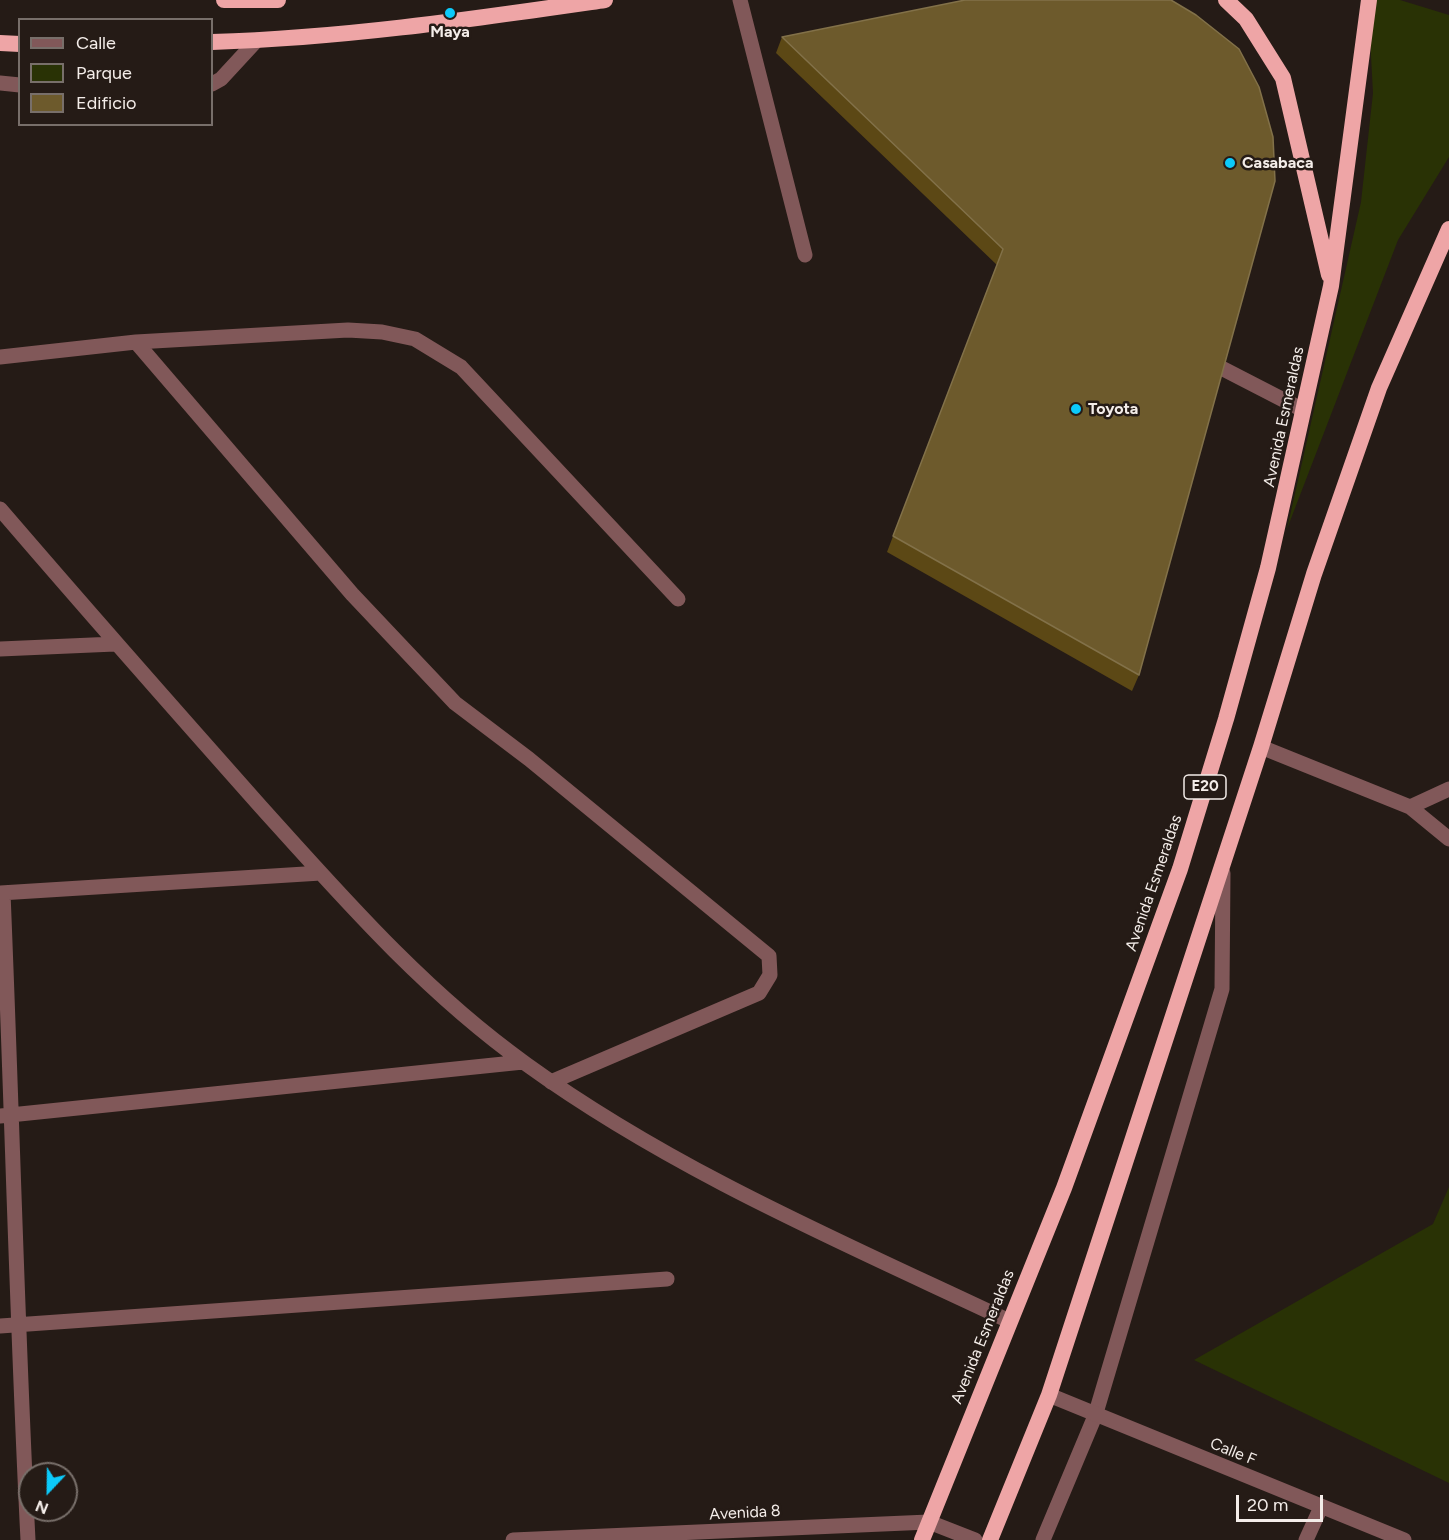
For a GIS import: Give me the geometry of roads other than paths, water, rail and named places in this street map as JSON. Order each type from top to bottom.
[{"type":"highway","points":[[224,0],[278,0]]},
{"type":"highway","points":[[213,42],[415,28],[605,0]]},
{"type":"highway","points":[[1226,0],[1246,19],[1283,78],[1331,286]]},
{"type":"highway","name":"Avenida Esmeraldas","points":[[922,1540],[1064,1188],[1180,869],[1268,568],[1331,286],[1369,0]]},
{"type":"highway","points":[[0,43],[18,44]]},
{"type":"highway","name":"E20","points":[[990,1540],[1049,1395],[1223,866],[1314,574],[1379,388],[1449,229]]},
{"type":"street","points":[[740,0],[804,255]]},
{"type":"street","points":[[213,83],[221,79],[257,40]]},
{"type":"street","points":[[0,83],[18,85]]},
{"type":"street","points":[[0,357],[136,342],[348,330],[382,332],[415,339],[461,366],[678,599]]},
{"type":"street","points":[[136,342],[352,594],[455,703],[530,759],[768,956],[770,975],[759,993],[551,1082]]},
{"type":"street","points":[[1194,350],[1303,410]]},
{"type":"street","points":[[0,509],[115,644],[321,873],[406,963],[523,1062],[656,1148],[741,1195],[1009,1321]]},
{"type":"street","points":[[0,649],[115,644]]},
{"type":"street","points":[[1261,747],[1410,807],[1449,839]]},
{"type":"street","points":[[1410,807],[1449,789]]},
{"type":"street","points":[[1043,1540],[1095,1416],[1222,989],[1223,866]]},
{"type":"street","points":[[28,1540],[6,1116],[1,893],[321,873]]},
{"type":"street","points":[[6,1116],[523,1062]]},
{"type":"street","points":[[0,1326],[667,1279]]},
{"type":"street","name":"Calle F","points":[[1049,1395],[1095,1416],[1404,1540]]},
{"type":"street","points":[[1306,1540],[1321,1507]]},
{"type":"street","name":"Avenida 8","points":[[513,1540],[929,1522],[975,1540]]},
{"type":"place","name":"Maya","points":[[450,13]]},
{"type":"place","name":"Casabaca","points":[[1230,163]]},
{"type":"place","name":"Toyota","points":[[1076,409]]}]
